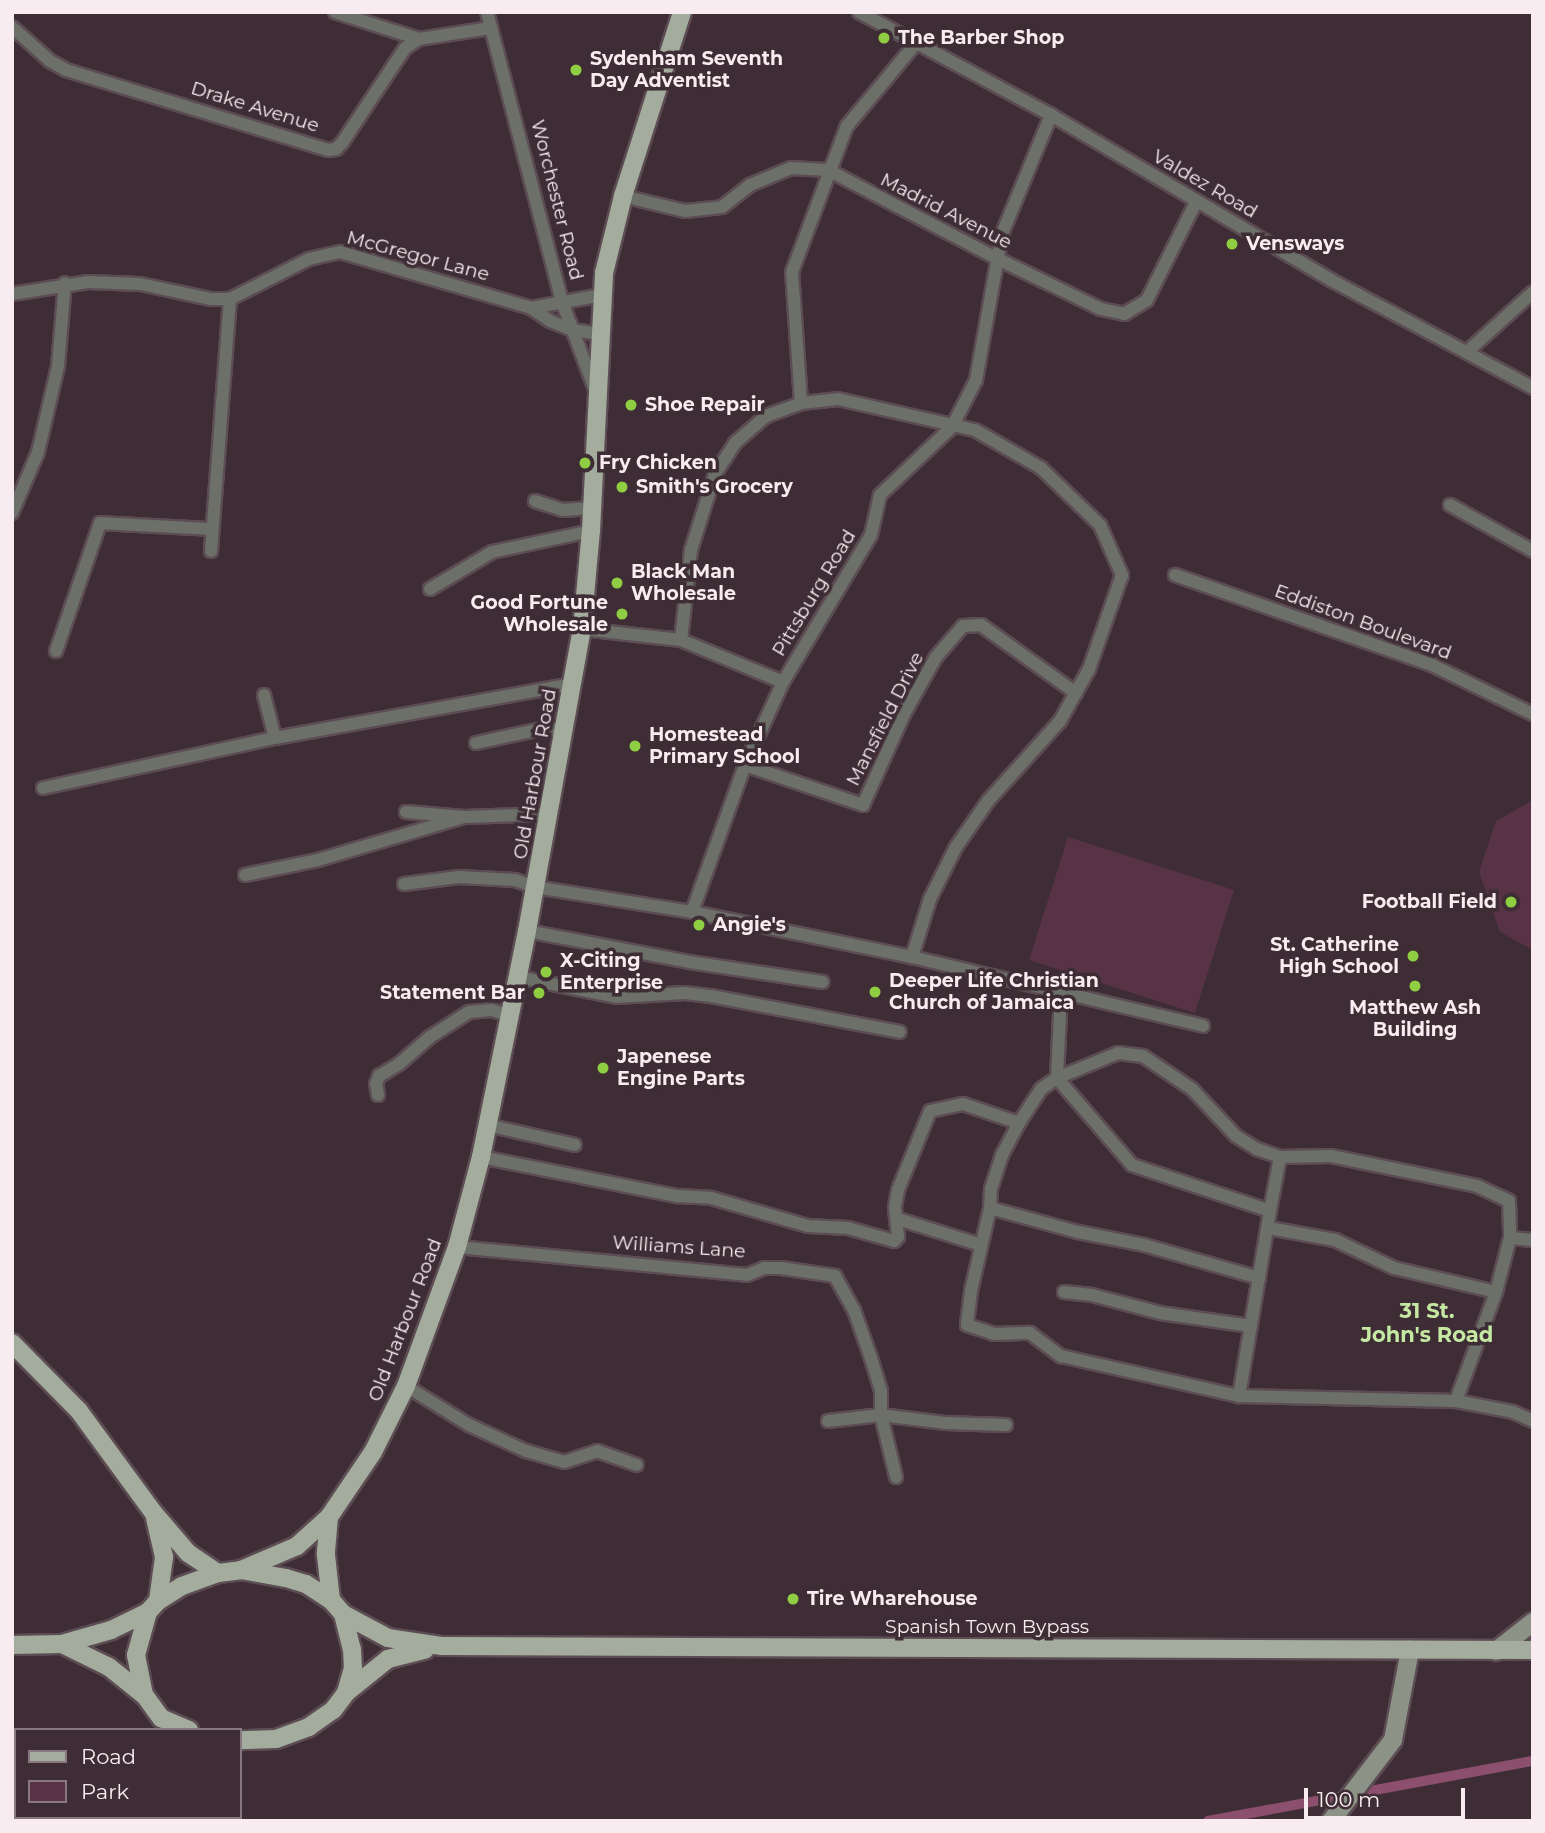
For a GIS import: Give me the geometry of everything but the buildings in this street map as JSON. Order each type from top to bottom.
[{"type":"main road","name":"Old Harbour Road","points":[[241,1570],[286,1553],[329,1517],[373,1452],[406,1387],[457,1247],[481,1157],[518,977],[582,629],[591,531],[598,334],[608,249],[682,12]]},
{"type":"main road","points":[[12,1343],[79,1411],[153,1512],[188,1553],[218,1573]]},
{"type":"main road","points":[[144,1695],[136,1655],[153,1606],[163,1558],[153,1512]]},
{"type":"main road","name":"Old Harbour Road","points":[[329,1517],[326,1555],[331,1600]]},
{"type":"main road","points":[[12,1645],[62,1644],[103,1633],[153,1606],[182,1586],[218,1573],[241,1570],[291,1579],[331,1600],[343,1614],[352,1649],[353,1668],[346,1693]]},
{"type":"main road","name":"Spanish Town Bypass","points":[[343,1614],[388,1638],[442,1646],[1533,1650]]},
{"type":"main road","points":[[62,1644],[109,1667],[144,1695],[163,1724],[180,1728]]},
{"type":"main road","name":"Spanish Town Bypass","points":[[248,1741],[276,1739],[309,1727],[333,1710],[346,1693],[388,1659],[442,1646]]},
{"type":"street","points":[[335,12],[419,39],[491,28]]},
{"type":"street","name":"Worchester Road","points":[[487,12],[522,135],[562,302],[596,394]]},
{"type":"street","name":"Valdez Road","points":[[859,12],[1051,115],[1331,280],[1533,388]]},
{"type":"street","name":"Drake Avenue","points":[[12,27],[50,61],[66,70],[327,150],[336,149],[342,144],[405,48],[419,39]]},
{"type":"street","points":[[801,403],[792,272],[828,170],[847,126],[918,42]]},
{"type":"street","name":"Pittsburg Road","points":[[692,912],[746,765],[783,682],[826,606],[866,545],[880,495],[952,427],[976,380],[1002,234],[1021,182],[1051,115]]},
{"type":"street","name":"Madrid Avenue","points":[[623,196],[685,211],[722,207],[750,185],[791,168],[828,170],[998,259],[1101,309],[1124,314],[1147,300],[1196,202]]},
{"type":"street","name":"McGregor Lane","points":[[230,299],[309,258],[340,252],[531,308],[550,321],[572,330],[598,334]]},
{"type":"street","points":[[12,513],[38,452],[58,366],[65,283]]},
{"type":"street","points":[[12,294],[65,283],[139,284],[211,299],[230,299],[211,551]]},
{"type":"street","points":[[1468,351],[1533,292]]},
{"type":"street","name":"McGregor Lane","points":[[531,308],[602,296]]},
{"type":"street","points":[[681,640],[691,550],[715,474],[735,443],[766,416],[801,403],[838,398],[952,427],[975,430],[1041,468],[1100,525],[1122,575],[1089,669],[1060,720],[988,801],[956,847],[930,899],[912,957]]},
{"type":"street","points":[[535,500],[562,510],[592,508]]},
{"type":"street","points":[[1450,505],[1533,551]]},
{"type":"street","points":[[56,651],[96,526],[100,523],[212,529]]},
{"type":"street","points":[[430,589],[492,552],[591,531]]},
{"type":"street","name":"Eddiston Boulevard","points":[[1175,575],[1432,665],[1533,714]]},
{"type":"street","name":"Mansfield Drive","points":[[746,765],[863,805],[904,714],[936,657],[963,626],[981,625],[1076,693]]},
{"type":"street","points":[[582,629],[681,640],[783,682]]},
{"type":"street","points":[[43,788],[275,738],[573,684]]},
{"type":"street","points":[[264,695],[275,738]]},
{"type":"street","points":[[476,743],[541,729],[564,730]]},
{"type":"street","points":[[405,812],[464,817],[549,814]]},
{"type":"street","points":[[245,875],[318,860],[464,817]]},
{"type":"street","points":[[404,884],[459,877],[515,880],[535,887],[692,912],[912,957],[1203,1026]]},
{"type":"street","points":[[527,930],[689,962],[823,982]]},
{"type":"street","points":[[518,977],[616,997],[685,993],[711,996],[900,1032]]},
{"type":"street","points":[[1061,992],[1057,1078],[1132,1165],[1270,1211]]},
{"type":"street","points":[[378,1095],[376,1084],[379,1076],[399,1064],[430,1037],[469,1012],[491,1010],[510,1015]]},
{"type":"street","points":[[1456,1401],[1496,1292],[1510,1238],[1509,1201],[1478,1186],[1331,1156],[1280,1157],[1237,1136],[1192,1090],[1143,1056],[1118,1053],[1057,1078],[1041,1089],[1002,1155],[991,1189],[990,1208],[967,1325],[994,1334],[1030,1333],[1061,1356],[1072,1360],[1239,1396],[1456,1401],[1513,1412],[1533,1421]]},
{"type":"street","points":[[481,1157],[677,1196],[711,1198],[808,1226],[848,1228],[894,1241],[898,1237],[895,1207],[898,1191],[930,1111],[962,1104],[1019,1123]]},
{"type":"street","points":[[487,1125],[575,1145]]},
{"type":"street","points":[[1239,1396],[1280,1157]]},
{"type":"street","points":[[990,1208],[1078,1232],[1144,1245],[1259,1278]]},
{"type":"street","points":[[898,1219],[981,1245]]},
{"type":"street","points":[[1269,1228],[1335,1240],[1394,1268],[1496,1292]]},
{"type":"street","points":[[1510,1238],[1533,1240]]},
{"type":"street","name":"Williams Lane","points":[[457,1247],[747,1275],[773,1268],[835,1276],[854,1311],[871,1358],[881,1391],[881,1415]]},
{"type":"street","points":[[1064,1292],[1092,1295],[1160,1313],[1251,1326]]},
{"type":"street","points":[[406,1387],[469,1425],[534,1454],[564,1462],[597,1451],[637,1465]]},
{"type":"street","points":[[828,1421],[881,1415],[945,1423],[1006,1425]]},
{"type":"street","points":[[881,1415],[896,1477]]},
{"type":"street","points":[[1496,1650],[1533,1622]]},
{"type":"street","points":[[1331,1821],[1393,1740],[1410,1650]]},
{"type":"green space","name":"Football Field","points":[[1533,800],[1533,950],[1500,932],[1479,872],[1496,821]]},
{"type":"green space","points":[[1068,837],[1234,890],[1195,1013],[1029,960]]},
{"type":"waterway","points":[[1208,1821],[1533,1761]]},
{"type":"place","name":"The Barber Shop","points":[[884,38]]},
{"type":"place","name":"Sydenham Seventh Day Adventist","points":[[576,70]]},
{"type":"place","name":"Vensways","points":[[1232,244]]},
{"type":"place","name":"Shoe Repair","points":[[631,405]]},
{"type":"place","name":"Fry Chicken","points":[[585,463]]},
{"type":"place","name":"Smith's Grocery","points":[[622,487]]},
{"type":"place","name":"Black Man Wholesale","points":[[617,583]]},
{"type":"place","name":"Good Fortune Wholesale","points":[[622,614]]},
{"type":"place","name":"Homestead Primary School","points":[[635,746]]},
{"type":"place","name":"Football Field","points":[[1511,902]]},
{"type":"place","name":"Angie's","points":[[699,925]]},
{"type":"place","name":"St. Catherine High School","points":[[1413,956]]},
{"type":"place","name":"X-Citing Enterprise","points":[[546,972]]},
{"type":"place","name":"Matthew Ash Building","points":[[1415,986]]},
{"type":"place","name":"Deeper Life Christian Church of Jamaica","points":[[875,992]]},
{"type":"place","name":"Statement Bar","points":[[539,993]]},
{"type":"place","name":"Japenese Engine Parts","points":[[603,1068]]},
{"type":"place","name":"Tire Wharehouse","points":[[793,1599]]},
{"type":"district","name":"31 St. John's Road","points":[[1427,1323]]}]
